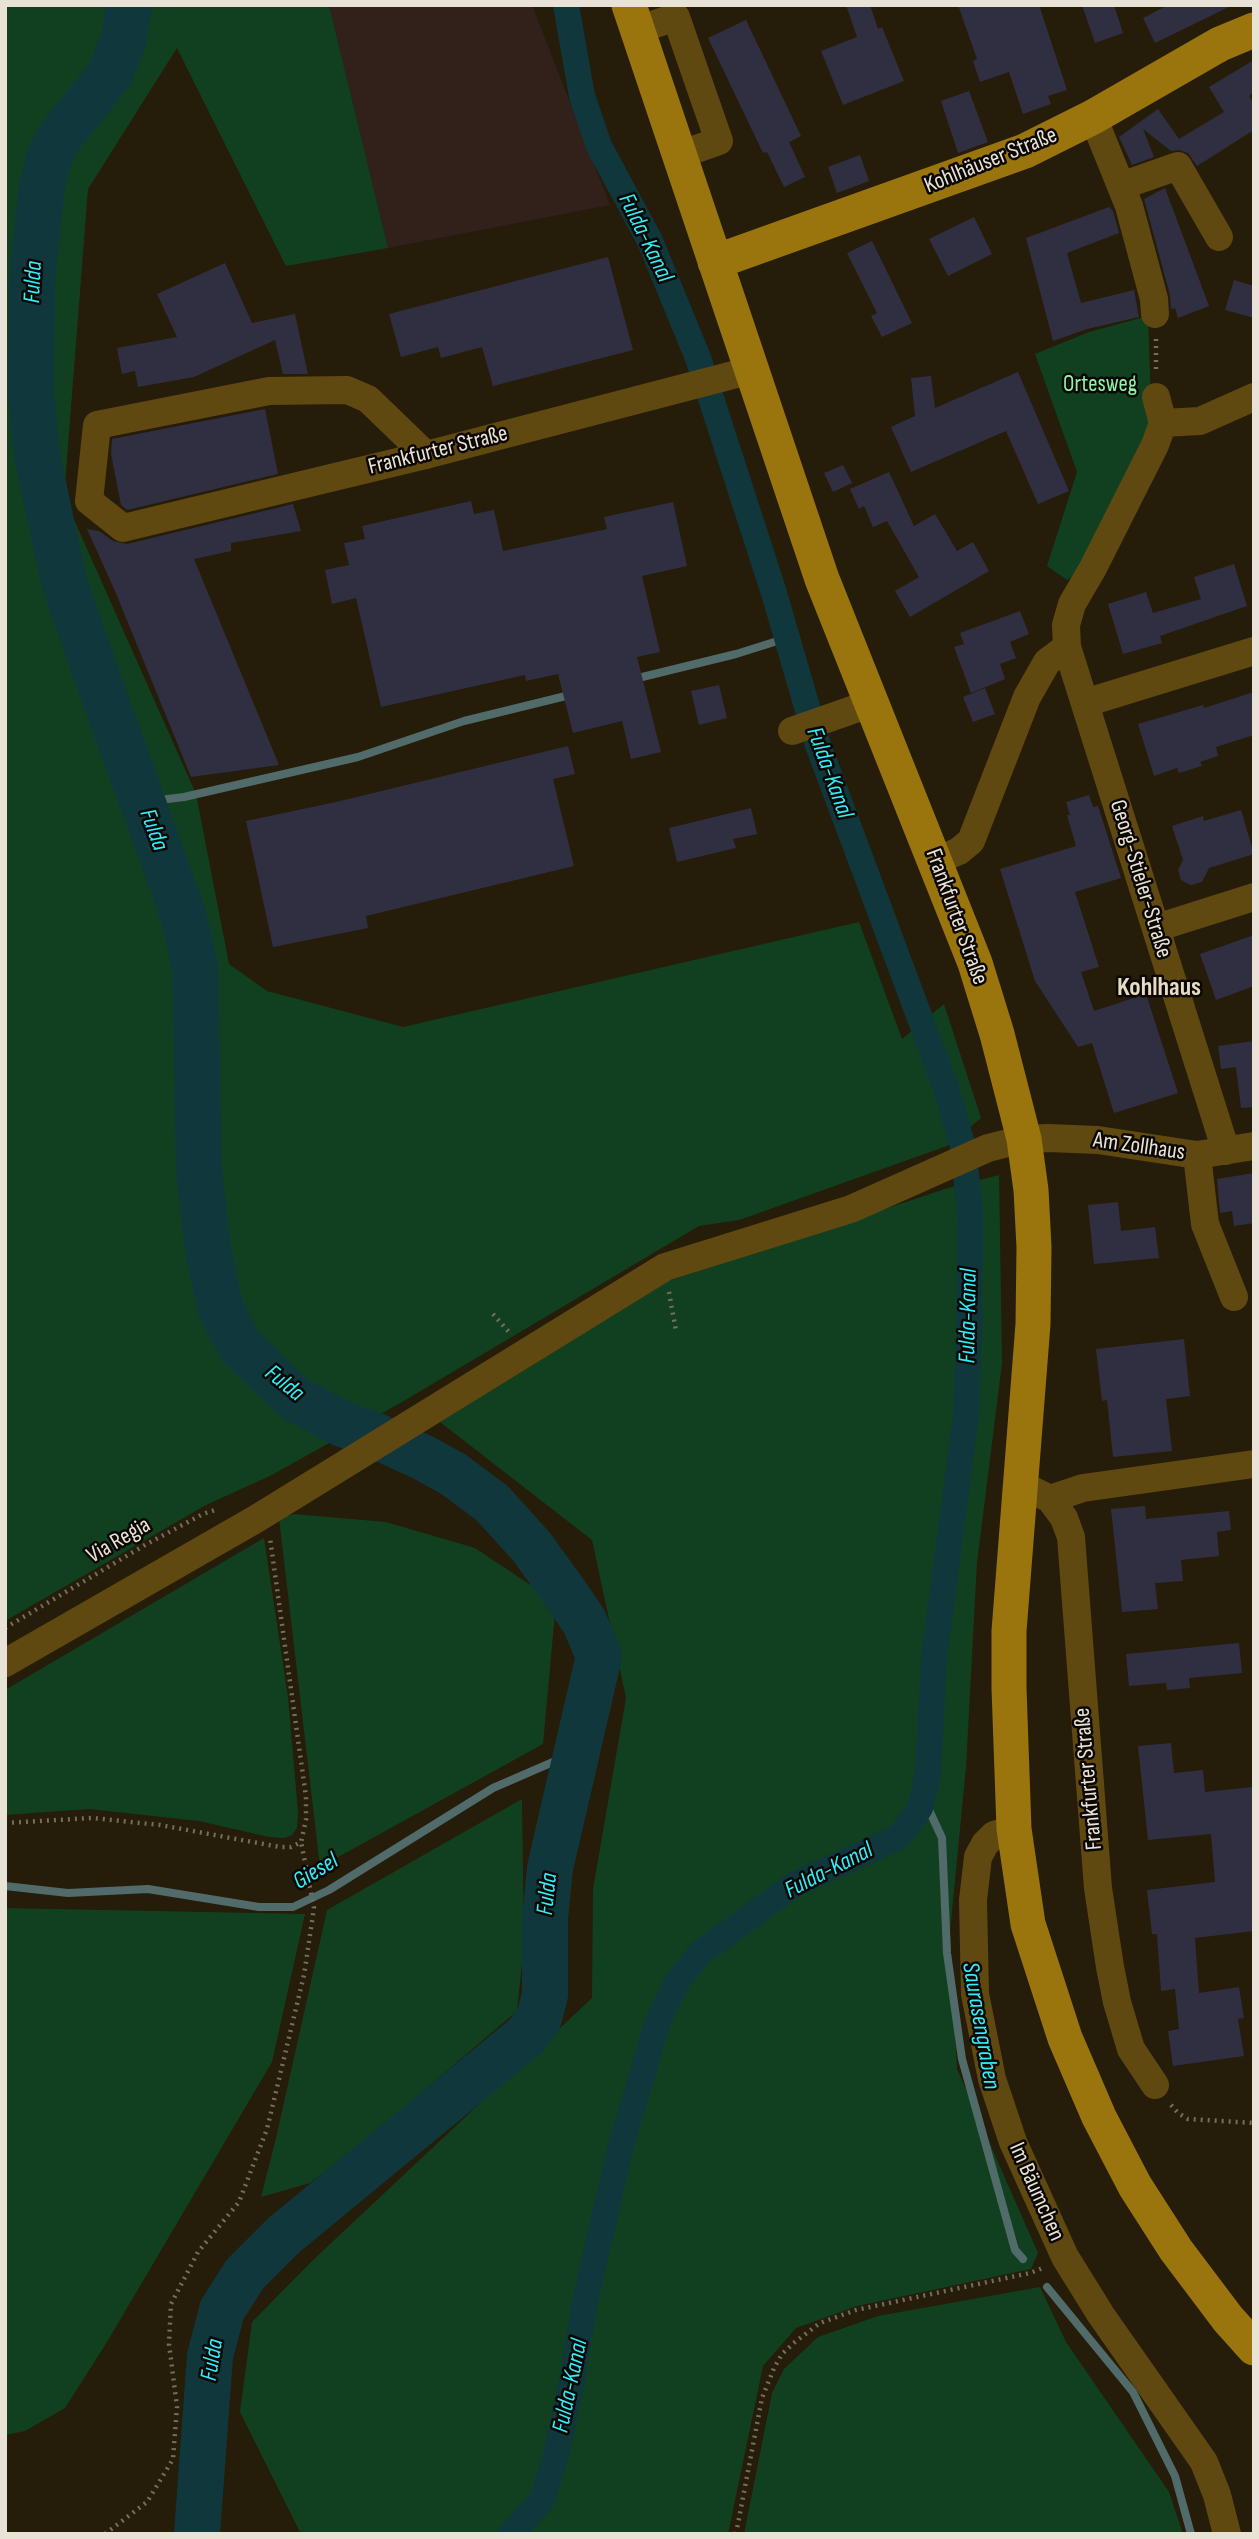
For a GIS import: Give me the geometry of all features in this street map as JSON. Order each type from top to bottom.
[{"type":"main road","name":"Frankfurter Straße","points":[[633,18],[822,579],[979,975],[1024,1139],[1031,1190],[1034,1247],[1036,1494],[1009,1631],[1009,1726],[1014,1829],[1021,1888],[1039,1961],[1065,2038],[1099,2117],[1135,2186],[1176,2250],[1228,2319],[1254,2348]]},
{"type":"main road","name":"Kohlhäuser Straße","points":[[715,262],[1038,145],[1093,117],[1220,44],[1254,30]]},
{"type":"street","points":[[633,18],[676,11],[719,141],[679,155]]},
{"type":"street","points":[[1093,117],[1121,186],[1140,246],[1154,299],[1155,314]]},
{"type":"street","points":[[1121,186],[1178,166],[1219,237]]},
{"type":"street","name":"Frankfurter Straße","points":[[426,456],[368,399],[348,390],[270,391],[97,425],[89,501],[123,528],[426,456],[752,370]]},
{"type":"street","points":[[936,861],[959,852],[971,841],[1027,697],[1047,662],[1067,647],[1066,618],[1146,466],[1159,410],[1200,421],[1254,397]]},
{"type":"street","name":"Georg-Stieler-Straße","points":[[1067,647],[1226,1151]]},
{"type":"street","points":[[1085,703],[1254,651]]},
{"type":"street","points":[[792,731],[872,703]]},
{"type":"street","points":[[1156,928],[1254,897]]},
{"type":"street","name":"Am Zollhaus","points":[[5,1662],[256,1519],[665,1267],[851,1209],[988,1148],[1024,1139],[1098,1140],[1197,1155],[1254,1146]]},
{"type":"street","points":[[1197,1155],[1205,1224],[1234,1297]]},
{"type":"street","points":[[1036,1494],[1254,1464]]},
{"type":"street","name":"Frankfurter Straße","points":[[1036,1494],[1064,1518],[1071,1537],[1098,1888],[1113,1984],[1131,2049],[1155,2085]]},
{"type":"street","name":"Im Bäumchen","points":[[1014,1829],[994,1835],[978,1857],[973,1900],[975,1994],[987,2057],[1002,2112],[1065,2257],[1101,2315],[1204,2462],[1217,2495],[1227,2534]]},
{"type":"path","points":[[1155,314],[1159,410]]},
{"type":"path","points":[[665,1267],[676,1331]]},
{"type":"path","name":"Via Regia","points":[[5,1628],[203,1514],[226,1508],[256,1519]]},
{"type":"path","points":[[105,2534],[147,2502],[173,2459],[177,2407],[169,2344],[171,2304],[198,2252],[239,2202],[267,2129],[304,1975],[314,1908],[300,1842],[306,1820],[306,1797],[275,1565],[268,1530],[256,1519]]},
{"type":"path","points":[[5,1823],[92,1818],[160,1825],[280,1847],[291,1847],[300,1842]]},
{"type":"path","points":[[1155,2085],[1178,2113],[1188,2119],[1254,2123]]},
{"type":"path","points":[[736,2534],[762,2398],[782,2354],[795,2342],[820,2323],[856,2310],[1030,2273],[1065,2257]]},
{"type":"shaded area","points":[[329,5],[532,5],[610,205],[388,248]]},
{"type":"green space","points":[[5,5],[329,5],[388,248],[286,266],[177,48],[88,189],[64,497],[196,794],[229,964],[267,991],[403,1027],[859,922],[902,1039],[944,1004],[981,1118],[947,1146],[739,1220],[699,1226],[402,1402],[272,1475],[206,1505],[5,1621]]},
{"type":"green space","name":"Ortesweg","points":[[1148,316],[1152,431],[1089,566],[1067,580],[1047,566],[1077,472],[1035,354],[1089,332]]},
{"type":"green space","points":[[999,1175],[1002,1363],[977,1563],[966,1767],[950,1932],[957,2069],[1038,2253],[1031,2269],[857,2306],[796,2328],[763,2366],[728,2534],[301,2534],[240,2412],[252,2322],[312,2261],[592,1998],[593,1889],[626,1698],[592,1540],[440,1422],[668,1281],[945,1189]]},
{"type":"green space","points":[[294,1514],[386,1522],[475,1548],[556,1602],[543,1744],[320,1867],[279,1518]]},
{"type":"green space","points":[[264,1538],[288,1697],[298,1812],[297,1828],[292,1835],[284,1838],[269,1837],[199,1821],[89,1809],[5,1815],[5,1690]]},
{"type":"green space","points":[[522,1799],[524,1944],[517,2011],[360,2145],[310,2183],[261,2197],[327,1910]]},
{"type":"green space","points":[[5,1908],[305,1914],[272,2062],[107,2342],[65,2408],[25,2431],[5,2435]]},
{"type":"green space","points":[[1040,2287],[1066,2342],[1169,2492],[1183,2534],[744,2534],[772,2393],[784,2369],[818,2337],[878,2316]]},
{"type":"building","points":[[846,5],[870,5],[878,29],[882,27],[904,81],[843,105],[821,51],[857,37]]},
{"type":"building","points":[[958,5],[1039,5],[1067,90],[1048,96],[1051,104],[1023,114],[1009,72],[980,82],[973,61],[977,59]]},
{"type":"building","points":[[1082,5],[1114,5],[1123,33],[1095,43]]},
{"type":"building","points":[[1168,5],[1233,5],[1155,43],[1143,18]]},
{"type":"building","points":[[746,20],[801,136],[789,142],[805,177],[784,187],[767,152],[763,153],[708,38]]},
{"type":"building","points":[[1254,60],[1254,91],[1249,96],[1254,104],[1254,130],[1197,166],[1188,153],[1171,151],[1143,129],[1154,157],[1132,165],[1119,137],[1158,109],[1179,139],[1224,112],[1209,87]]},
{"type":"building","points":[[969,91],[988,142],[958,153],[941,101]]},
{"type":"building","points":[[860,155],[869,181],[837,193],[828,167]]},
{"type":"building","points":[[1165,188],[1209,306],[1178,318],[1175,308],[1171,309],[1170,295],[1144,199]]},
{"type":"building","points":[[1109,207],[1113,211],[1119,233],[1067,253],[1081,303],[1134,290],[1139,317],[1087,329],[1053,341],[1026,238]]},
{"type":"building","points":[[974,217],[992,254],[948,276],[929,239]]},
{"type":"building","points":[[872,241],[912,323],[882,337],[871,316],[877,313],[847,253]]},
{"type":"building","points":[[608,257],[633,350],[493,386],[482,347],[441,358],[438,347],[401,357],[389,314]]},
{"type":"building","points":[[225,263],[252,323],[295,314],[308,374],[283,374],[275,340],[194,377],[138,387],[135,371],[122,374],[117,348],[177,337],[157,294]]},
{"type":"building","points":[[1234,280],[1254,286],[1254,318],[1225,310]]},
{"type":"building","points":[[1018,372],[1069,491],[1038,504],[1006,431],[911,472],[891,427],[915,416],[911,378],[931,376],[935,408]]},
{"type":"building","points":[[265,409],[278,474],[127,510],[121,505],[111,454],[112,439]]},
{"type":"building","points":[[843,465],[852,483],[833,492],[824,473]]},
{"type":"building","points":[[889,472],[914,526],[935,514],[957,551],[973,542],[989,571],[910,617],[895,591],[919,577],[887,521],[873,527],[864,506],[859,509],[850,489]]},
{"type":"building","points":[[471,501],[474,514],[494,510],[503,551],[607,529],[604,517],[673,502],[687,566],[642,576],[660,652],[637,657],[661,752],[631,759],[622,721],[573,733],[558,674],[526,681],[525,675],[381,707],[356,598],[332,604],[325,570],[349,565],[344,543],[365,539],[362,526]]},
{"type":"building","points":[[293,504],[301,531],[231,543],[231,551],[194,559],[279,765],[191,777],[87,529],[99,531],[113,541],[127,544]]},
{"type":"building","points":[[1234,564],[1247,606],[1160,636],[1162,643],[1123,654],[1108,604],[1146,592],[1153,613],[1201,599],[1194,577]]},
{"type":"building","points":[[1020,611],[1029,634],[1010,642],[1016,658],[1000,664],[1005,679],[971,693],[954,647],[964,644],[960,633]]},
{"type":"building","points":[[719,685],[727,718],[699,725],[691,691]]},
{"type":"building","points":[[985,688],[995,714],[973,722],[963,697]]},
{"type":"building","points":[[1254,692],[1254,735],[1216,747],[1218,756],[1200,762],[1202,766],[1179,773],[1177,768],[1154,776],[1138,724],[1203,705],[1204,708]]},
{"type":"building","points":[[568,746],[575,774],[553,779],[574,866],[366,916],[368,928],[273,947],[246,821]]},
{"type":"building","points":[[1089,795],[1093,807],[1098,806],[1121,878],[1075,892],[1099,967],[1081,972],[1094,1011],[1146,994],[1178,1093],[1114,1113],[1092,1043],[1078,1047],[1035,981],[1000,869],[1076,846],[1066,802]]},
{"type":"building","points":[[751,808],[757,834],[733,839],[736,848],[677,862],[669,828]]},
{"type":"building","points":[[1241,810],[1254,854],[1209,868],[1202,882],[1191,885],[1181,880],[1178,870],[1183,860],[1172,826],[1203,816],[1204,821]]},
{"type":"building","points":[[1254,935],[1254,986],[1216,1000],[1200,954]]},
{"type":"building","points":[[1254,1041],[1254,1107],[1241,1108],[1236,1067],[1221,1069],[1218,1046]]},
{"type":"building","points":[[1254,1173],[1254,1223],[1234,1226],[1232,1211],[1220,1213],[1217,1179]]},
{"type":"building","points":[[1118,1202],[1121,1231],[1155,1227],[1159,1258],[1094,1264],[1088,1205]]},
{"type":"building","points":[[1184,1339],[1190,1396],[1166,1399],[1172,1451],[1113,1457],[1107,1400],[1102,1401],[1096,1349]]},
{"type":"building","points":[[1145,1506],[1146,1519],[1229,1511],[1231,1530],[1217,1532],[1219,1556],[1181,1560],[1183,1581],[1155,1583],[1158,1609],[1122,1612],[1111,1509]]},
{"type":"building","points":[[1239,1643],[1242,1673],[1189,1678],[1190,1688],[1167,1690],[1166,1683],[1129,1686],[1126,1654]]},
{"type":"building","points":[[1171,1743],[1174,1773],[1203,1770],[1205,1792],[1252,1787],[1254,1801],[1254,1931],[1195,1938],[1199,1993],[1239,1987],[1244,2018],[1238,2019],[1244,2056],[1173,2066],[1168,2031],[1179,2029],[1175,1989],[1161,1991],[1157,1934],[1152,1934],[1147,1890],[1215,1882],[1211,1834],[1148,1840],[1138,1746]]},
{"type":"waterway","name":"Fulda","points":[[129,5],[124,38],[110,74],[62,134],[50,154],[42,184],[32,281],[31,393],[37,456],[64,582],[183,914],[195,967],[199,1170],[208,1250],[220,1307],[239,1345],[294,1398],[340,1423],[424,1458],[453,1474],[492,1503],[531,1546],[565,1593],[584,1621],[599,1656],[550,1868],[545,1919],[545,1995],[539,2018],[527,2035],[284,2235],[245,2274],[222,2310],[210,2356],[197,2534]]},
{"type":"waterway","name":"Fulda-Kanal","points":[[511,2534],[542,2500],[555,2459],[572,2381],[585,2301],[621,2145],[657,2024],[676,1983],[700,1953],[795,1884],[899,1837],[920,1808],[928,1773],[934,1658],[966,1415],[969,1340],[970,1211],[963,1147],[946,1088],[818,745],[774,593],[698,358],[650,241],[599,146],[582,96],[566,5]]},
{"type":"waterway","points":[[634,679],[736,654],[787,638]]},
{"type":"waterway","points":[[143,802],[184,797],[358,757],[464,721],[574,694]]},
{"type":"waterway","name":"Giesel","points":[[5,1886],[68,1893],[148,1889],[259,1907],[293,1907],[329,1890],[493,1788],[576,1752]]},
{"type":"waterway","name":"Saurasengraben","points":[[923,1797],[942,1838],[947,1953],[962,2059],[1015,2250],[1023,2259]]},
{"type":"waterway","name":"Saurasengraben","points":[[1047,2287],[1133,2392],[1175,2476],[1191,2534]]},
{"type":"district","name":"Kohlhaus","points":[[1159,988]]}]
